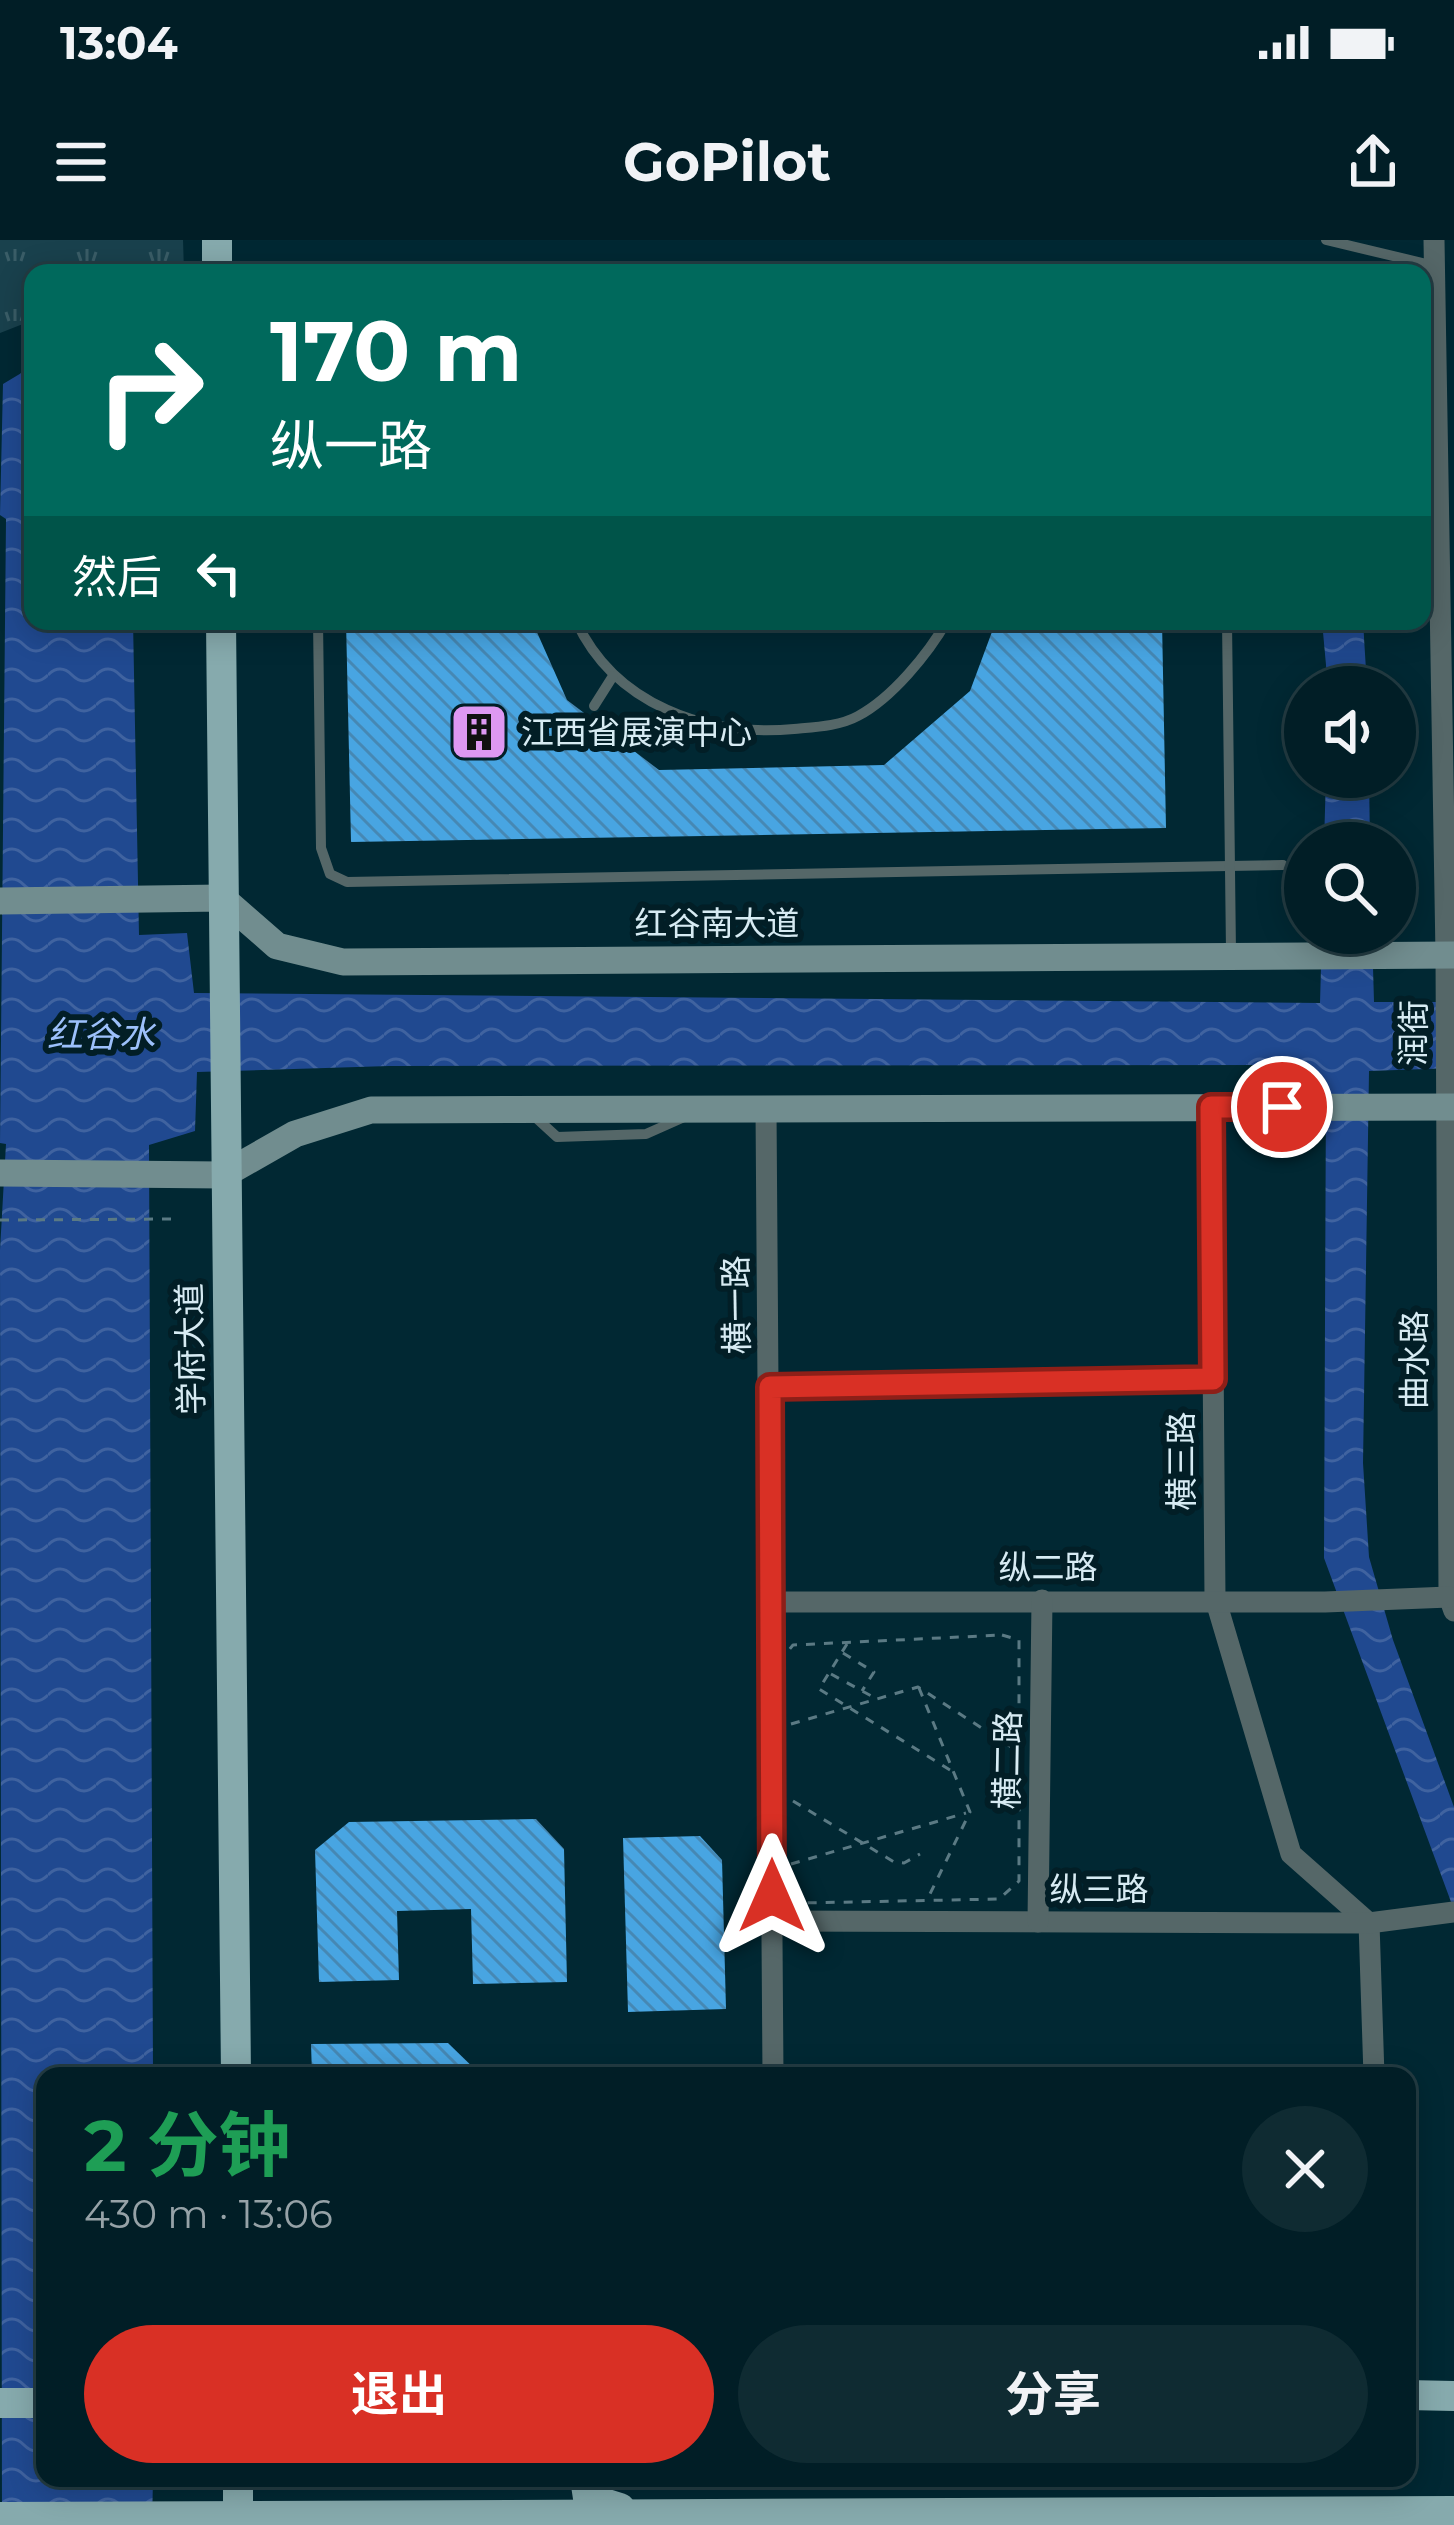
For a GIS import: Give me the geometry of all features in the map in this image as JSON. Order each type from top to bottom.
[{"type":"main road","name":"学府大道","points":[[221,630],[223,1175],[236,2067]]},
{"type":"main road","name":"红谷南大道","points":[[223,898],[278,946],[343,962],[1449,955]]},
{"type":"main road","points":[[0,901],[223,898]]},
{"type":"main road","points":[[0,1173],[223,1175],[295,1134],[371,1110],[1448,1106]]},
{"type":"main road","points":[[1416,2395],[1454,2396]]},
{"type":"main road","points":[[0,2403],[36,2402]]},
{"type":"main road","points":[[238,2487],[238,2521]]},
{"type":"main road","points":[[586,2487],[588,2498],[602,2506],[785,2519],[1454,2514]]},
{"type":"main road","points":[[0,2517],[167,2516],[238,2521],[695,2514]]},
{"type":"street","name":"润街","points":[[1434,240],[1448,1106]]},
{"type":"street","name":"曲水路","points":[[1448,1106],[1451,1604]]},
{"type":"street","name":"横三路","points":[[1211,1107],[1215,1598],[1291,1854],[1369,1923]]},
{"type":"street","name":"横一路","points":[[766,1108],[775,1869],[772,2067]]},
{"type":"street","points":[[770,1387],[1213,1379]]},
{"type":"street","name":"纵二路","points":[[772,1602],[1215,1598],[1451,1604]]},
{"type":"street","name":"横二路","points":[[1038,1922],[1042,1600]]},
{"type":"street","name":"纵三路","points":[[772,1921],[1369,1923],[1454,1912]]},
{"type":"street","points":[[1369,1923],[1373,2067]]},
{"type":"lane","points":[[1325,240],[1427,264]]},
{"type":"lane","points":[[1431,265],[1435,266]]},
{"type":"lane","points":[[318,630],[321,848],[330,874],[347,882],[1283,865]]},
{"type":"lane","points":[[582,630],[614,676],[646,700],[706,726],[764,731],[857,717],[885,695],[939,630]]},
{"type":"lane","points":[[1227,630],[1232,956]]},
{"type":"lane","points":[[594,706],[614,676]]},
{"type":"lane","points":[[1433,2525],[1454,2514]]},
{"type":"path","points":[[1,1220],[174,1219]]},
{"type":"path","points":[[1002,1635],[1019,1640],[1019,1881],[999,1899],[801,1903],[782,1896],[775,1869],[776,1666],[793,1645],[848,1642],[1002,1635]]},
{"type":"path","points":[[848,1642],[820,1689],[953,1772]]},
{"type":"path","points":[[842,1653],[874,1672],[862,1691]]},
{"type":"path","points":[[830,1673],[877,1699]]},
{"type":"path","points":[[774,1730],[918,1687],[1019,1752]]},
{"type":"path","points":[[918,1687],[970,1812],[927,1900]]},
{"type":"path","points":[[776,1791],[893,1862],[904,1863],[920,1854]]},
{"type":"path","points":[[775,1869],[970,1812]]},
{"type":"green space","points":[[0,240],[183,240],[184,264],[24,264],[24,324],[0,333]]},
{"type":"water","name":"红谷水","points":[[24,371],[24,630],[133,630],[139,935],[187,933],[194,993],[1320,1003],[1321,954],[1373,954],[1374,1002],[1454,1002],[1454,1068],[1369,1071],[1363,1463],[1369,1557],[1393,1640],[1454,1807],[1454,1910],[1324,1558],[1326,1086],[1309,1065],[389,1066],[197,1072],[195,1131],[149,1145],[153,2067],[36,2067],[36,2487],[153,2487],[152,2525],[2,2525],[0,1250],[6,1144],[0,1143],[6,519],[0,515],[3,384]]},
{"type":"water","points":[[1323,630],[1364,630],[1366,666],[1326,666]]},
{"type":"water","points":[[1325,798],[1369,798],[1370,822],[1325,822]]},
{"type":"building","name":"江西省展演中心","points":[[346,630],[536,630],[567,700],[659,770],[884,765],[970,691],[993,630],[1162,630],[1166,828],[351,842]]},
{"type":"building","points":[[536,1819],[564,1849],[567,1982],[473,1984],[471,1909],[397,1911],[399,1980],[319,1982],[315,1850],[349,1822]]},
{"type":"building","points":[[700,1836],[722,1860],[726,2009],[628,2012],[623,1838]]},
{"type":"building","points":[[448,2043],[473,2067],[312,2067],[311,2044]]},
{"type":"place","name":"江西省展演中心","points":[[479,732]]},
{"type":"route","points":[[772,1896],[770,1387],[1213,1379],[1211,1107],[1282,1107]]}]
